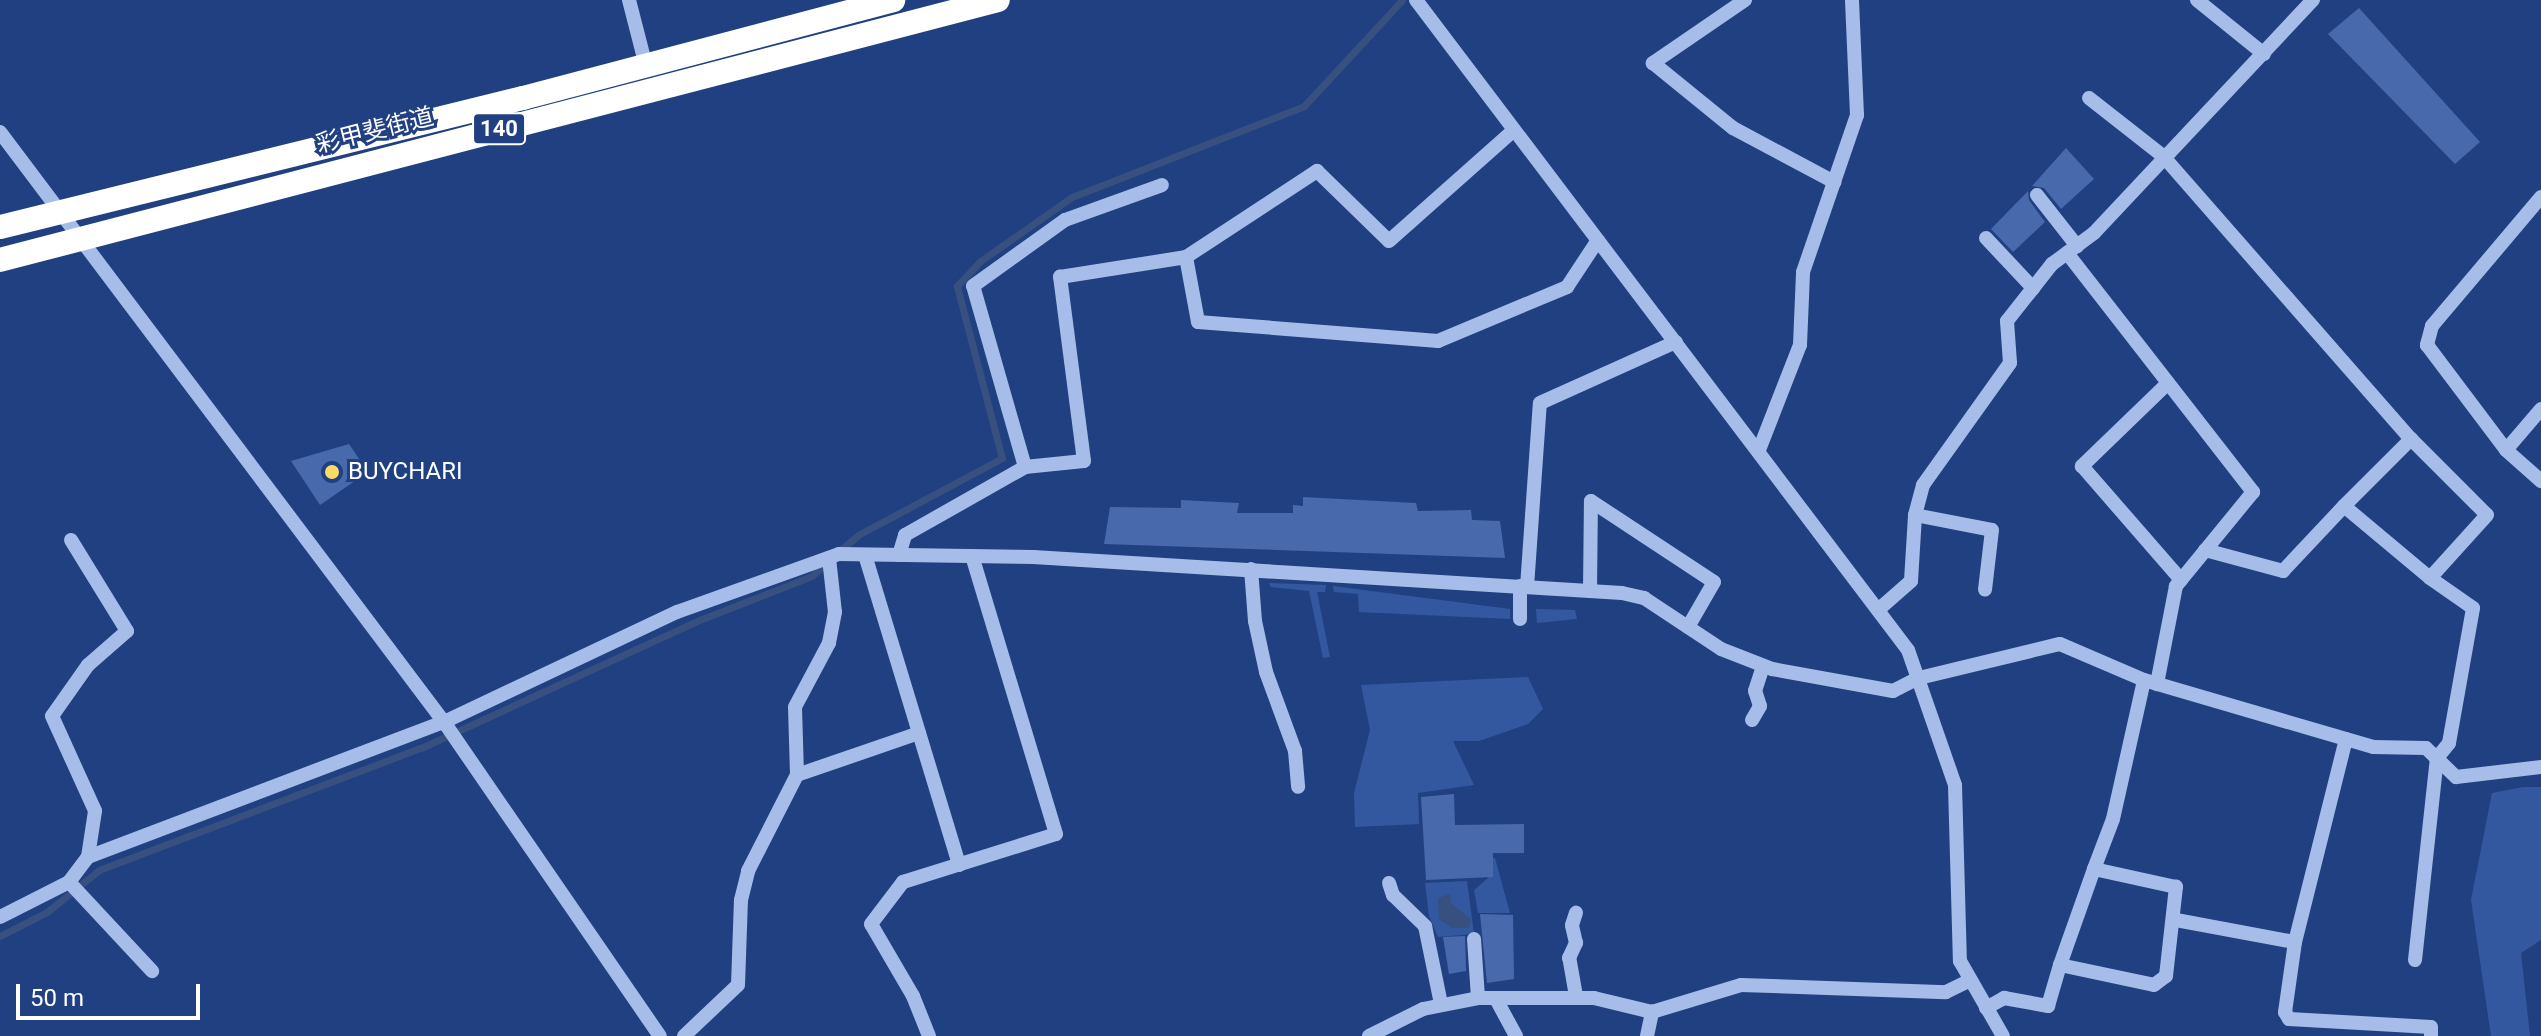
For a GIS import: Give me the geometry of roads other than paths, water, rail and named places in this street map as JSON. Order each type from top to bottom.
[{"type":"highway","name":"彩甲斐街道","points":[[0,227],[646,66],[893,0]]},
{"type":"highway","name":"彩甲斐街道","points":[[0,260],[81,236],[998,0]]},
{"type":"street","points":[[629,0],[646,66]]},
{"type":"street","points":[[1416,0],[1908,650],[1955,785],[1960,961],[2003,1036]]},
{"type":"street","points":[[1745,0],[1653,63],[1733,128],[1834,182]]},
{"type":"street","points":[[1759,450],[1800,345],[1803,272],[1857,115],[1852,0]]},
{"type":"street","points":[[2197,0],[2264,54]]},
{"type":"street","points":[[1878,610],[1911,581],[1915,515],[1923,485],[2010,363],[2007,321],[2033,288],[2264,54],[2313,0]]},
{"type":"street","points":[[2089,98],[2163,156],[2411,439],[2487,515],[2430,578]]},
{"type":"street","points":[[899,555],[905,535],[1025,467],[1084,461],[1060,277],[1186,257],[1317,171],[1389,241],[1513,131]]},
{"type":"street","points":[[0,132],[444,722],[660,1036]]},
{"type":"street","points":[[1025,467],[973,286],[1065,220],[1162,185]]},
{"type":"street","points":[[1986,1008],[2004,998],[2048,1006],[2113,819],[2181,580],[2253,492],[2168,383],[2037,195]]},
{"type":"street","points":[[2541,197],[2432,326],[2427,345],[2506,450],[2541,481]]},
{"type":"street","points":[[1986,238],[2033,288]]},
{"type":"street","points":[[1186,257],[1198,322],[1438,341],[1567,287],[1598,240]]},
{"type":"street","points":[[1520,619],[1540,403],[1676,342]]},
{"type":"street","points":[[2168,383],[2082,466],[2181,580]]},
{"type":"street","points":[[2506,450],[2541,409]]},
{"type":"street","points":[[2205,550],[2283,571],[2411,439]]},
{"type":"street","points":[[1590,591],[1591,501],[1714,582],[1688,627]]},
{"type":"street","points":[[2344,506],[2430,578],[2473,608],[2449,743],[2437,758],[2415,960]]},
{"type":"street","points":[[1915,515],[1992,530],[1985,590]]},
{"type":"street","points":[[0,917],[69,882],[88,857],[95,811],[52,716],[88,665],[127,631],[71,540]]},
{"type":"street","points":[[865,555],[959,865]]},
{"type":"street","points":[[684,1036],[738,985],[741,900],[748,871],[797,775],[795,707],[829,643],[835,612],[834,556]]},
{"type":"street","points":[[88,857],[444,722],[677,612],[834,556],[972,556],[1251,569],[1590,591],[1644,598],[1721,649],[1763,666],[1893,691],[1919,678],[2060,644],[2150,682],[2373,747],[2426,748],[2456,777],[2541,767]]},
{"type":"street","points":[[929,1036],[913,996],[871,924],[903,882],[1056,834],[972,556]]},
{"type":"street","points":[[1251,569],[1255,621],[1266,672],[1295,751],[1298,787]]},
{"type":"street","points":[[1752,720],[1760,706],[1755,691],[1763,666]]},
{"type":"street","points":[[797,775],[919,733]]},
{"type":"street","points":[[2346,739],[2295,942],[2285,1012],[2289,1019],[2431,1027],[2431,1036]]},
{"type":"street","points":[[2060,965],[2154,985],[2166,976],[2176,920],[2176,887],[2094,869]]},
{"type":"street","points":[[69,882],[152,971]]},
{"type":"street","points":[[1389,883],[1393,895],[1425,926],[1441,1004]]},
{"type":"street","points":[[1576,913],[1572,925],[1576,943],[1569,958],[1576,996]]},
{"type":"street","points":[[2176,920],[2295,942]]},
{"type":"street","points":[[1474,939],[1478,998]]},
{"type":"street","points":[[1369,1036],[1441,1004],[1478,998],[1576,996],[1652,1012],[1741,985],[1946,992],[1969,981]]},
{"type":"street","points":[[1496,999],[1516,1036]]},
{"type":"street","points":[[1647,1036],[1652,1012]]},
{"type":"street","points":[[2319,1020],[2321,1036]]},
{"type":"waterway","points":[[838,552],[858,535],[1002,458],[957,286],[979,262],[1072,197],[1304,106],[1402,0]]},
{"type":"waterway","points":[[0,936],[47,912],[99,870],[421,748],[702,619],[812,576],[826,563]]},
{"type":"place","name":"BUYCHARI","points":[[332,472]]}]
